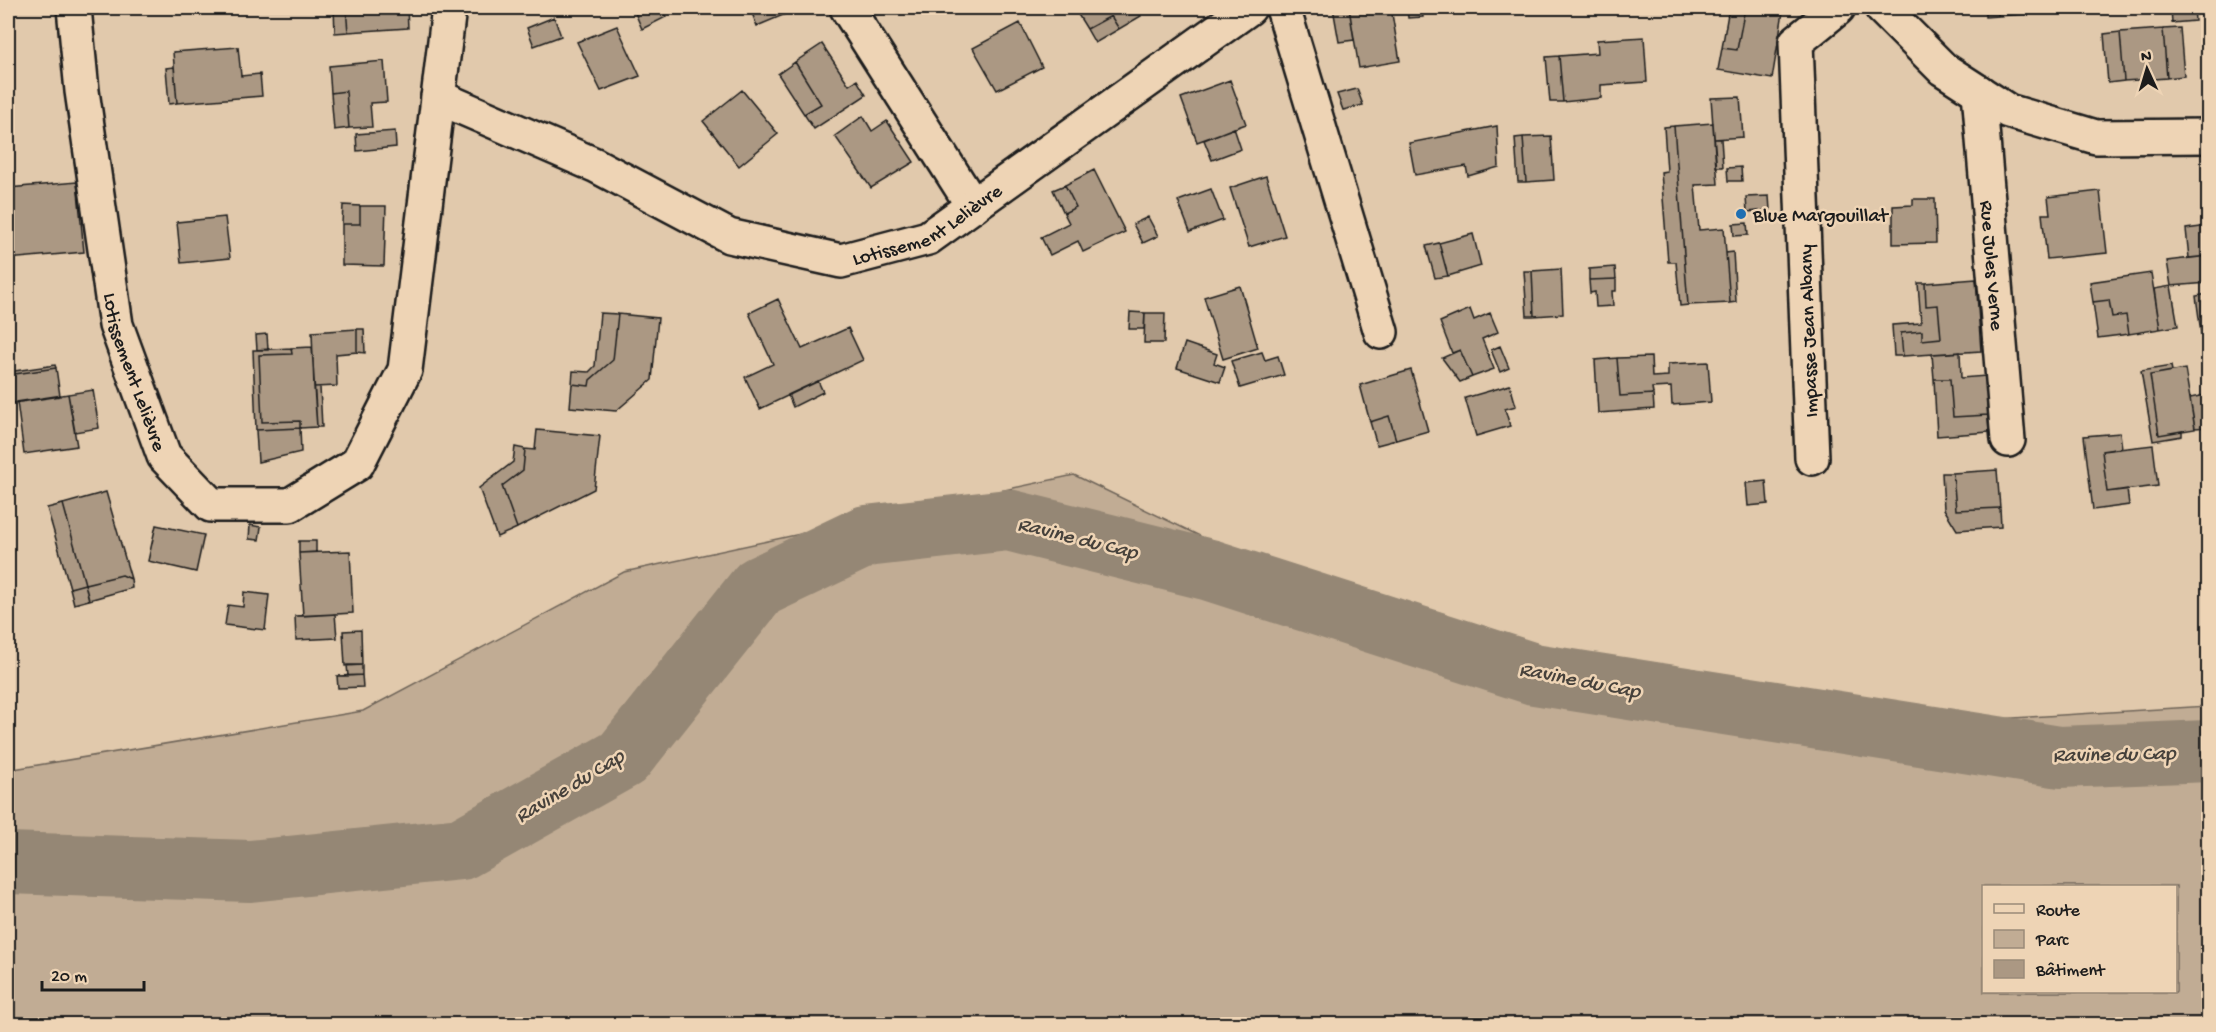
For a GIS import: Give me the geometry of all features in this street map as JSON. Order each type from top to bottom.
[{"type":"street","name":"Lotissement Lelièvre","points":[[74,8],[82,91],[116,325],[164,456],[211,505],[290,505],[357,464],[405,370],[449,8]]},
{"type":"street","points":[[847,8],[973,206]]},
{"type":"street","name":"Lotissement Lelièvre","points":[[438,98],[595,165],[729,236],[841,261],[928,238],[1249,8]]},
{"type":"street","points":[[1283,8],[1381,332]]},
{"type":"street","name":"Impasse Jean Albany","points":[[1812,458],[1796,42],[1838,8]]},
{"type":"street","points":[[1882,8],[1943,69],[2008,111],[2096,137],[2208,135]]},
{"type":"street","name":"Rue Jules Verne","points":[[1979,92],[2008,440]]},
{"type":"green space","points":[[1074,475],[1526,694],[1966,721],[2208,706],[2208,1024],[8,1024],[8,770],[363,711],[624,572]]},
{"type":"building","points":[[334,8],[346,8],[348,32],[335,33]]},
{"type":"building","points":[[346,8],[407,8],[408,28],[348,32]]},
{"type":"building","points":[[633,8],[662,8],[666,17],[642,29]]},
{"type":"building","points":[[750,8],[791,8],[793,11],[757,26]]},
{"type":"building","points":[[1074,8],[1136,8],[1141,16],[1119,29],[1111,16],[1087,29]]},
{"type":"building","points":[[1333,8],[1349,8],[1354,40],[1339,42]]},
{"type":"building","points":[[1349,8],[1391,8],[1400,61],[1359,68]]},
{"type":"building","points":[[1407,8],[1422,8],[1423,17],[1408,18]]},
{"type":"building","points":[[1468,8],[1491,8],[1491,9],[1468,11]]},
{"type":"building","points":[[1729,8],[1745,8],[1737,50],[1722,48]]},
{"type":"building","points":[[1745,8],[1783,12],[1772,79],[1718,70],[1722,48],[1737,50]]},
{"type":"building","points":[[1985,8],[1998,8],[1998,16],[1985,17]]},
{"type":"building","points":[[1998,8],[2038,8],[2039,13],[1998,16]]},
{"type":"building","points":[[2171,8],[2194,8],[2195,21],[2172,23]]},
{"type":"building","points":[[1111,16],[1119,29],[1095,43],[1087,29]]},
{"type":"building","points":[[554,17],[561,36],[534,46],[527,28]]},
{"type":"building","points":[[1020,23],[1042,67],[997,90],[973,48]]},
{"type":"building","points":[[617,26],[640,76],[601,91],[577,42]]},
{"type":"building","points":[[2180,28],[2184,76],[2167,78],[2163,29]]},
{"type":"building","points":[[2163,29],[2167,78],[2124,81],[2120,32]]},
{"type":"building","points":[[2120,32],[2124,81],[2108,83],[2104,34]]},
{"type":"building","points":[[1644,37],[1647,82],[1601,85],[1601,98],[1563,102],[1559,56],[1598,53],[1597,40]]},
{"type":"building","points":[[822,44],[849,85],[857,80],[866,95],[814,129],[804,114],[821,104],[795,62]]},
{"type":"building","points":[[238,47],[241,76],[260,74],[262,96],[177,103],[173,52]]},
{"type":"building","points":[[1559,56],[1563,102],[1550,102],[1546,57]]},
{"type":"building","points":[[384,61],[387,102],[370,103],[372,127],[349,128],[346,91],[331,93],[329,66]]},
{"type":"building","points":[[795,62],[821,104],[804,114],[778,74]]},
{"type":"building","points":[[174,67],[177,103],[169,104],[166,68]]},
{"type":"building","points":[[1230,80],[1246,124],[1197,142],[1181,98]]},
{"type":"building","points":[[1357,89],[1363,105],[1343,110],[1337,94]]},
{"type":"building","points":[[742,90],[778,134],[739,166],[703,121]]},
{"type":"building","points":[[346,91],[349,128],[334,130],[331,93]]},
{"type":"building","points":[[1740,97],[1743,137],[1714,139],[1711,98]]},
{"type":"building","points":[[863,116],[872,131],[887,121],[914,162],[871,188],[835,136]]},
{"type":"building","points":[[1713,123],[1718,184],[1695,185],[1699,230],[1724,228],[1730,303],[1688,305],[1674,126]]},
{"type":"building","points":[[1497,126],[1499,167],[1468,176],[1466,166],[1415,175],[1409,143]]},
{"type":"building","points":[[1674,126],[1688,305],[1680,306],[1676,262],[1668,262],[1661,172],[1667,171],[1664,127]]},
{"type":"building","points":[[1234,128],[1241,149],[1212,160],[1204,140]]},
{"type":"building","points":[[395,131],[396,147],[357,151],[356,134]]},
{"type":"building","points":[[1551,136],[1554,180],[1526,182],[1523,137]]},
{"type":"building","points":[[1523,137],[1526,182],[1518,182],[1515,138]]},
{"type":"building","points":[[1714,139],[1721,139],[1723,167],[1716,167]]},
{"type":"building","points":[[1741,167],[1742,181],[1728,181],[1727,168]]},
{"type":"building","points":[[1094,170],[1125,232],[1083,252],[1078,241],[1050,255],[1041,237],[1069,223],[1064,213],[1076,207],[1065,185]]},
{"type":"building","points":[[1266,176],[1285,236],[1249,247],[1230,188]]},
{"type":"building","points":[[77,182],[84,252],[8,259],[8,188]]},
{"type":"building","points":[[1065,185],[1076,207],[1064,213],[1053,190]]},
{"type":"building","points":[[1211,189],[1223,220],[1190,232],[1178,201]]},
{"type":"building","points":[[2100,191],[2107,253],[2047,259],[2042,214],[2050,214],[2048,197]]},
{"type":"building","points":[[1769,196],[1770,210],[1747,212],[1746,197]]},
{"type":"building","points":[[1913,199],[1935,199],[1936,243],[1893,244],[1893,206],[1913,205]]},
{"type":"building","points":[[343,205],[360,206],[360,224],[342,224]]},
{"type":"building","points":[[360,206],[386,206],[384,266],[342,265],[342,224],[360,224]]},
{"type":"building","points":[[225,217],[230,258],[181,263],[177,222]]},
{"type":"building","points":[[1148,217],[1158,236],[1143,243],[1133,224]]},
{"type":"building","points":[[1747,223],[1748,235],[1734,236],[1733,224]]},
{"type":"building","points":[[2208,226],[2208,256],[2189,258],[2186,229]]},
{"type":"building","points":[[1473,234],[1481,266],[1448,276],[1439,243]]},
{"type":"building","points":[[1439,243],[1448,276],[1435,278],[1426,246]]},
{"type":"building","points":[[1733,252],[1736,302],[1730,303],[1726,253]]},
{"type":"building","points":[[2208,256],[2208,283],[2171,286],[2167,261]]},
{"type":"building","points":[[1615,267],[1616,279],[1589,280],[1589,269]]},
{"type":"building","points":[[1561,269],[1563,314],[1534,316],[1532,271]]},
{"type":"building","points":[[1524,271],[1532,271],[1534,316],[1527,316]]},
{"type":"building","points":[[2151,273],[2160,329],[2129,334],[2126,315],[2112,317],[2109,300],[2093,302],[2090,282]]},
{"type":"building","points":[[1616,279],[1616,291],[1612,291],[1613,306],[1596,307],[1595,292],[1590,293],[1589,280]]},
{"type":"building","points":[[1976,279],[1981,351],[1903,356],[1901,333],[1922,331],[1922,340],[1941,338],[1938,305],[1926,306],[1925,283]]},
{"type":"building","points":[[1918,283],[1925,283],[1926,306],[1938,305],[1941,338],[1922,340],[1922,331],[1901,333],[1903,356],[1894,356],[1892,325],[1921,323]]},
{"type":"building","points":[[1240,286],[1258,348],[1223,359],[1204,297]]},
{"type":"building","points":[[2171,286],[2178,326],[2160,329],[2154,289]]},
{"type":"building","points":[[2208,294],[2208,370],[2206,370],[2196,296]]},
{"type":"building","points":[[778,299],[802,349],[848,328],[863,360],[760,409],[745,377],[773,364],[749,313]]},
{"type":"building","points":[[2109,300],[2112,317],[2126,315],[2129,334],[2098,338],[2093,302]]},
{"type":"building","points":[[1470,309],[1474,320],[1490,313],[1498,332],[1482,339],[1494,369],[1472,377],[1460,350],[1452,353],[1440,322]]},
{"type":"building","points":[[1130,312],[1145,313],[1144,329],[1129,329]]},
{"type":"building","points":[[600,313],[618,314],[613,360],[590,380],[589,386],[572,384],[573,371],[589,372],[595,366]]},
{"type":"building","points":[[1145,313],[1165,313],[1164,343],[1144,343]]},
{"type":"building","points":[[618,314],[658,318],[652,380],[616,411],[570,407],[572,384],[589,386],[590,380],[613,360]]},
{"type":"building","points":[[357,329],[364,329],[365,353],[357,352]]},
{"type":"building","points":[[357,329],[357,352],[336,354],[337,386],[314,387],[312,332]]},
{"type":"building","points":[[267,334],[268,350],[257,350],[256,335]]},
{"type":"building","points":[[1185,343],[1217,354],[1214,363],[1225,367],[1220,382],[1177,368]]},
{"type":"building","points":[[1500,346],[1509,368],[1500,372],[1491,350]]},
{"type":"building","points":[[312,347],[317,427],[300,428],[300,421],[262,422],[259,355],[292,354],[291,348]]},
{"type":"building","points":[[291,348],[292,354],[259,355],[262,422],[300,421],[300,428],[256,430],[253,350]]},
{"type":"building","points":[[1460,350],[1472,377],[1460,382],[1442,358]]},
{"type":"building","points":[[1262,352],[1265,360],[1278,356],[1284,375],[1240,388],[1231,361]]},
{"type":"building","points":[[1960,352],[1961,378],[1986,376],[1988,415],[1953,417],[1950,379],[1934,379],[1932,354]]},
{"type":"building","points":[[1651,357],[1652,377],[1668,376],[1668,364],[1708,362],[1711,402],[1672,405],[1671,387],[1652,388],[1653,394],[1620,396],[1617,358]]},
{"type":"building","points":[[1617,358],[1620,396],[1653,394],[1654,409],[1598,413],[1595,360]]},
{"type":"building","points":[[55,365],[56,368],[8,375],[8,372]]},
{"type":"building","points":[[2171,366],[2172,371],[2150,375],[2159,435],[2182,431],[2182,436],[2153,441],[2141,371]]},
{"type":"building","points":[[56,368],[60,396],[8,404],[8,375]]},
{"type":"building","points":[[2185,369],[2195,429],[2159,435],[2150,375]]},
{"type":"building","points":[[1411,370],[1428,431],[1396,440],[1389,416],[1370,422],[1360,385]]},
{"type":"building","points":[[1934,379],[1950,379],[1953,417],[1988,415],[1989,432],[1937,436]]},
{"type":"building","points":[[818,381],[823,392],[793,407],[788,395]]},
{"type":"building","points":[[1510,385],[1516,406],[1505,409],[1510,426],[1476,436],[1465,398]]},
{"type":"building","points":[[314,387],[320,387],[322,427],[317,427]]},
{"type":"building","points":[[93,390],[99,428],[75,432],[68,394]]},
{"type":"building","points":[[68,394],[77,446],[24,454],[17,402]]},
{"type":"building","points":[[2205,395],[2208,427],[2195,428],[2190,398]]},
{"type":"building","points":[[1389,416],[1396,440],[1377,445],[1370,422]]},
{"type":"building","points":[[300,428],[301,452],[258,462],[256,430]]},
{"type":"building","points":[[537,430],[600,436],[594,489],[517,528],[502,486],[523,470],[525,449],[535,450]]},
{"type":"building","points":[[2120,433],[2122,448],[2102,451],[2107,492],[2127,489],[2129,505],[2093,510],[2084,436]]},
{"type":"building","points":[[2153,445],[2158,486],[2107,492],[2102,451]]},
{"type":"building","points":[[515,447],[525,449],[523,470],[502,486],[517,528],[497,537],[479,488],[513,462]]},
{"type":"building","points":[[1997,470],[2000,508],[1956,510],[1953,473]]},
{"type":"building","points":[[1942,473],[1953,473],[1956,510],[2000,508],[2001,527],[1957,530],[1944,509]]},
{"type":"building","points":[[1766,481],[1768,504],[1748,506],[1746,483]]},
{"type":"building","points":[[106,492],[131,579],[122,575],[85,584],[63,504]]},
{"type":"building","points":[[63,504],[85,584],[70,588],[47,508]]},
{"type":"building","points":[[156,525],[204,535],[196,572],[148,561]]},
{"type":"building","points":[[250,525],[261,527],[259,540],[249,539]]},
{"type":"building","points":[[299,541],[316,541],[316,552],[299,553]]},
{"type":"building","points":[[350,551],[353,613],[303,616],[299,553]]},
{"type":"building","points":[[122,575],[131,579],[132,588],[89,600],[85,584]]},
{"type":"building","points":[[85,584],[89,600],[74,604],[70,588]]},
{"type":"building","points":[[244,592],[269,595],[265,630],[225,625],[228,605],[243,607]]},
{"type":"building","points":[[335,614],[337,638],[296,640],[295,616]]},
{"type":"building","points":[[361,630],[362,665],[345,666],[343,631]]},
{"type":"building","points":[[347,665],[362,665],[362,675],[348,676]]},
{"type":"building","points":[[362,675],[363,687],[338,688],[337,676]]},
{"type":"waterway","name":"Ravine du Cap","points":[[8,863],[250,871],[461,849],[623,758],[759,587],[866,536],[1008,520],[1210,570],[1534,674],[2060,757],[2208,751]]},
{"type":"place","name":"Blue Margouillat","points":[[1741,214]]}]
